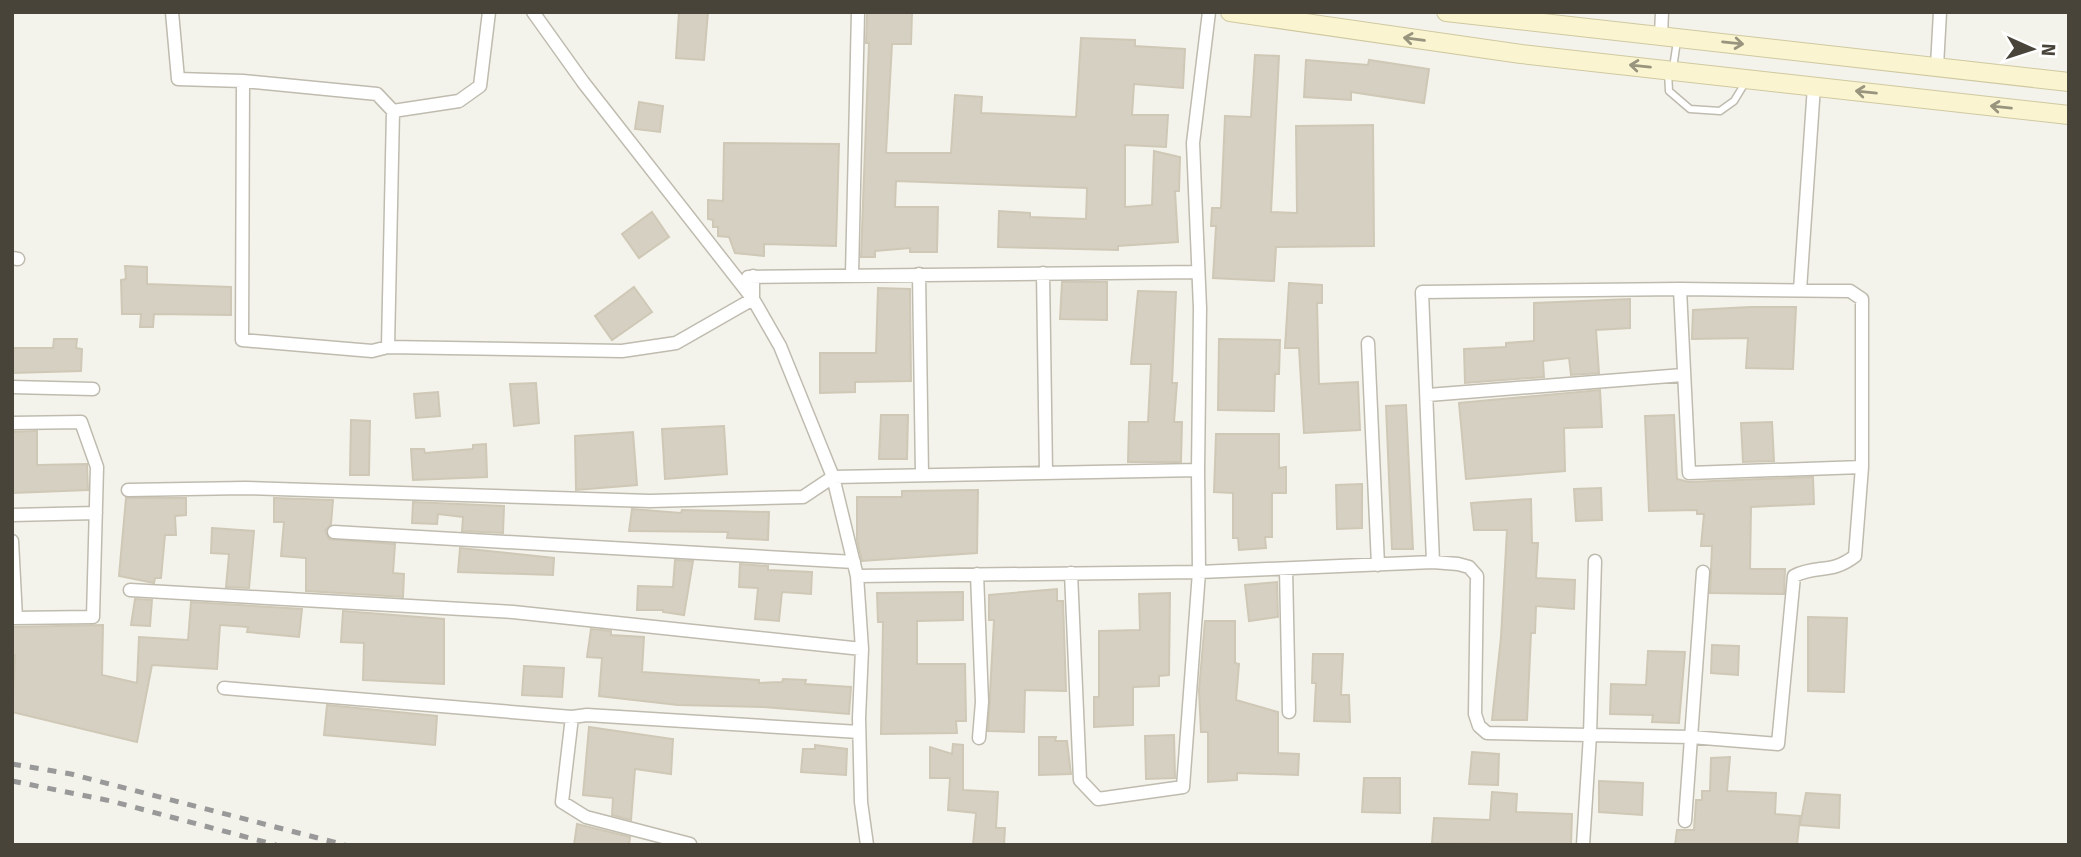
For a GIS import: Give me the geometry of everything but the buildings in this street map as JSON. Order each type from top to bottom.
[{"type":"main road","points":[[1230,12],[1521,54],[2069,115]]},
{"type":"main road","points":[[1446,12],[2069,82]]},
{"type":"street","points":[[172,12],[178,79],[243,81],[377,94],[393,111],[388,347]]},
{"type":"street","points":[[393,111],[459,101],[480,86],[489,12]]},
{"type":"street","points":[[533,12],[583,82],[753,299],[780,346],[833,477],[857,576],[862,649],[859,732],[861,802],[867,845]]},
{"type":"street","points":[[852,274],[858,12]]},
{"type":"street","points":[[1071,573],[1080,780],[1098,799],[1182,787],[1199,572],[1198,272],[1193,144],[1209,12]]},
{"type":"street","points":[[1662,12],[1669,36]]},
{"type":"street","points":[[1937,66],[1940,12]]},
{"type":"street","points":[[243,81],[242,340],[372,351],[388,347],[622,351],[676,343],[753,299]]},
{"type":"street","points":[[1800,290],[1814,86]]},
{"type":"street","points":[[737,277],[1198,272]]},
{"type":"street","points":[[1042,273],[1046,473]]},
{"type":"street","points":[[919,274],[922,475]]},
{"type":"street","points":[[753,276],[753,299]]},
{"type":"street","points":[[1680,289],[1689,473],[1862,467]]},
{"type":"street","points":[[857,576],[1199,572],[1433,562],[1458,564],[1469,568],[1477,576],[1475,714],[1479,726],[1487,733],[1691,737],[1778,744],[1794,576],[1804,571],[1839,569],[1855,556],[1862,467],[1862,299],[1850,291],[1800,290],[1422,292],[1433,562]]},
{"type":"street","points":[[1368,343],[1378,565]]},
{"type":"street","points":[[1428,396],[1683,375]]},
{"type":"street","points":[[12,387],[93,388]]},
{"type":"street","points":[[12,423],[81,422],[97,467],[93,617],[14,618],[12,541]]},
{"type":"street","points":[[128,490],[245,488],[664,500],[803,497],[833,477],[1198,470]]},
{"type":"street","points":[[12,515],[96,513]]},
{"type":"street","points":[[334,533],[853,562]]},
{"type":"street","points":[[1583,845],[1590,735],[1595,561]]},
{"type":"street","points":[[1286,569],[1289,712]]},
{"type":"street","points":[[1685,821],[1703,572]]},
{"type":"street","points":[[976,575],[982,702],[979,738]]},
{"type":"street","points":[[130,590],[513,612],[862,649]]},
{"type":"street","points":[[223,688],[572,717],[587,715],[859,732]]},
{"type":"street","points":[[572,717],[562,802],[586,817],[690,844]]},
{"type":"lane","points":[[1669,36],[1669,91],[1690,109],[1720,111],[1734,102],[1748,78]]},
{"type":"railway","points":[[12,764],[71,774],[345,845]]},
{"type":"railway","points":[[12,781],[111,801],[276,845]]}]
